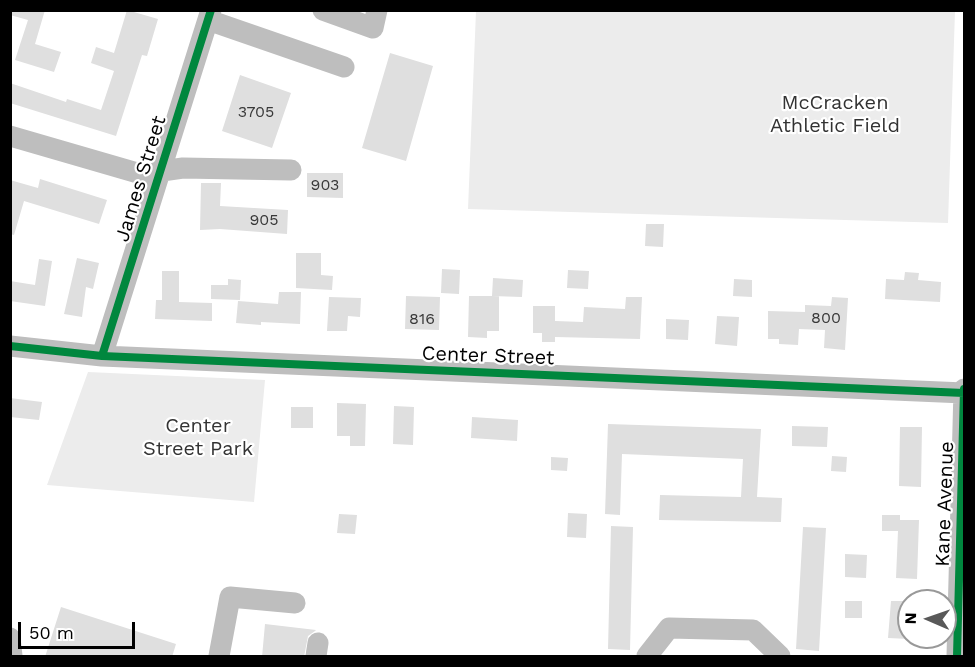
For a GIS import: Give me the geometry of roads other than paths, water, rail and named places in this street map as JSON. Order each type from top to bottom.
[{"type":"street","points":[[323,10],[373,27],[377,10]]},
{"type":"street","points":[[210,15],[344,67]]},
{"type":"street","name":"James Street","points":[[102,357],[210,15]]},
{"type":"street","points":[[10,136],[141,174],[183,168],[291,170]]},
{"type":"street","name":"Center Street","points":[[10,346],[102,357],[964,392]]},
{"type":"street","name":"Kane Avenue","points":[[957,657],[964,392]]},
{"type":"street","points":[[219,657],[230,597],[295,603]]},
{"type":"street","points":[[647,657],[669,628],[753,630],[780,657]]},
{"type":"street","points":[[10,638],[12,657]]},
{"type":"park label","name":"McCracken Athletic Field","points":[[835,114]]},
{"type":"park label","name":"Center Street Park","points":[[198,438]]}]
